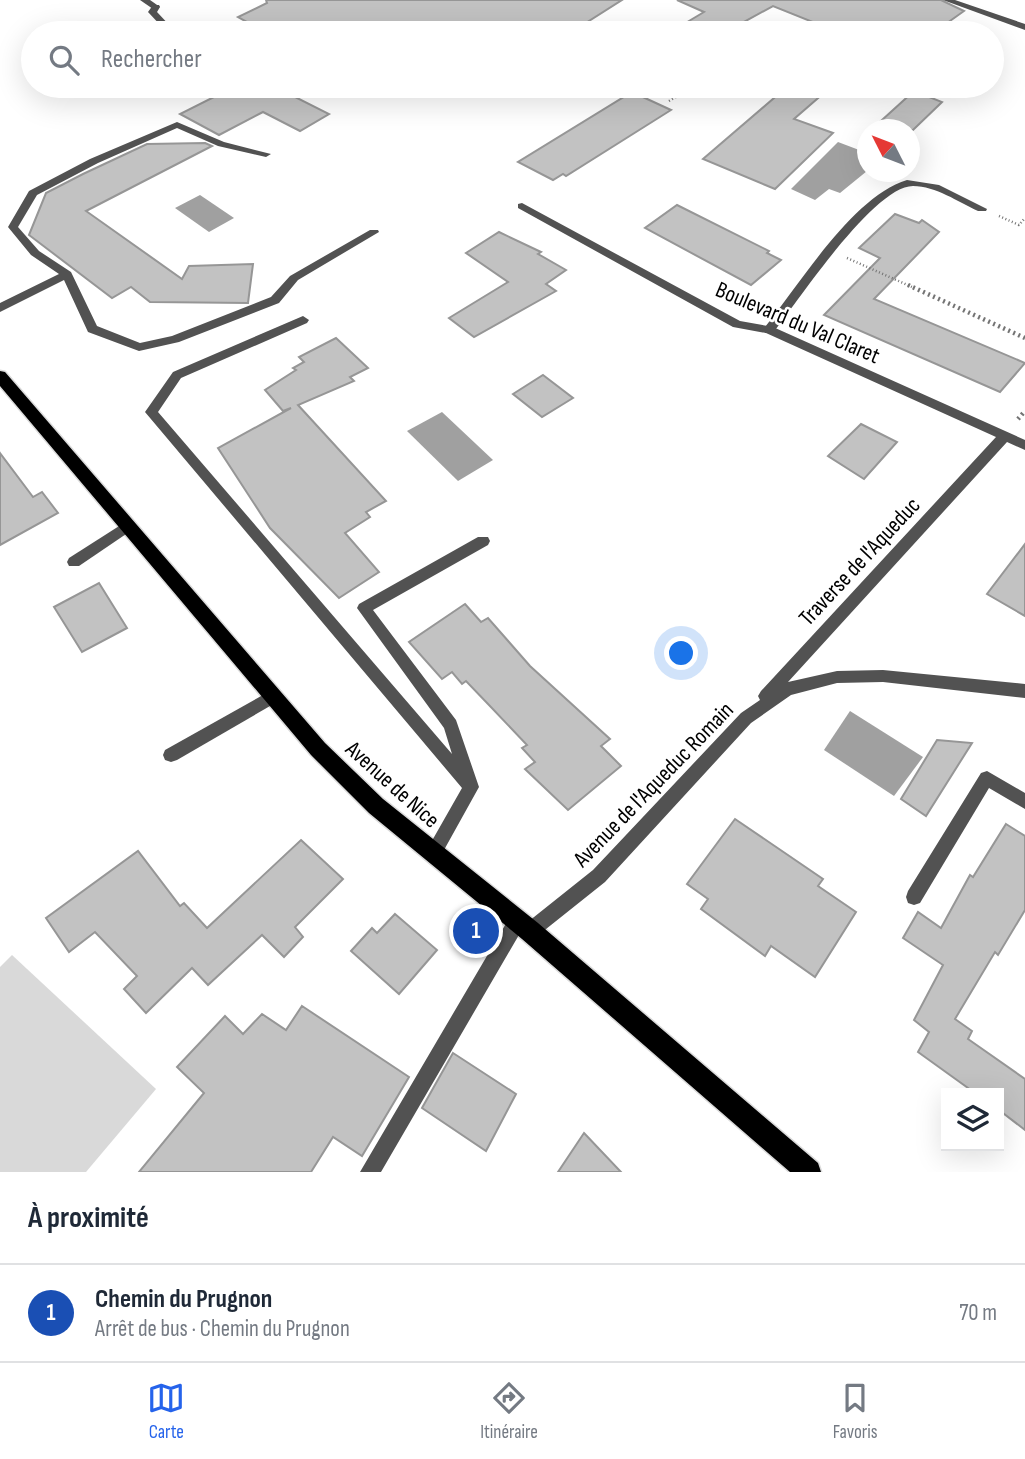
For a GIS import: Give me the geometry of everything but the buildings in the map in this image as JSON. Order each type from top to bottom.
[{"type":"main road","name":"Avenue de Nice","points":[[0,376],[318,749],[376,806],[523,926],[808,1172]]},
{"type":"street","points":[[144,0],[156,7],[152,12],[161,21]]},
{"type":"street","points":[[947,0],[1025,27]]},
{"type":"street","points":[[267,154],[221,144],[177,125],[94,161],[33,193],[13,227],[34,253],[67,274],[92,329],[139,347],[175,339],[275,300],[294,278],[374,232]]},
{"type":"street","points":[[769,330],[830,251],[893,187],[906,183],[928,186],[982,209]]},
{"type":"street","name":"Boulevard du Val Claret","points":[[522,206],[737,324],[769,330],[1025,445]]},
{"type":"street","points":[[0,308],[67,274]]},
{"type":"street","points":[[303,320],[177,375],[152,412],[471,787]]},
{"type":"street","name":"Traverse de l'Aqueduc","points":[[746,718],[1005,436]]},
{"type":"street","points":[[74,562],[127,526]]},
{"type":"street","points":[[433,853],[471,787],[451,725],[364,608],[483,541]]},
{"type":"street","name":"Avenue de l'Aqueduc Romain","points":[[523,926],[599,876],[746,718],[787,688],[837,677],[883,676],[1025,691]]},
{"type":"street","points":[[172,755],[272,697]]},
{"type":"street","points":[[914,897],[987,778],[1025,802]]},
{"type":"street","points":[[370,1172],[523,926]]},
{"type":"path","points":[[669,101],[674,98]]},
{"type":"path","points":[[830,251],[1025,338]]},
{"type":"shaded area","points":[[838,142],[857,149],[857,179],[840,193],[829,189],[815,200],[791,189]]},
{"type":"shaded area","points":[[200,195],[234,218],[209,232],[175,208]]},
{"type":"shaded area","points":[[442,412],[493,460],[458,481],[407,431]]},
{"type":"shaded area","points":[[850,711],[923,757],[894,796],[824,750]]},
{"type":"shaded area","points":[[12,955],[156,1089],[86,1172],[0,1172],[0,967]]},
{"type":"place","name":"Chemin du Prugnon","points":[[476,931]]}]
